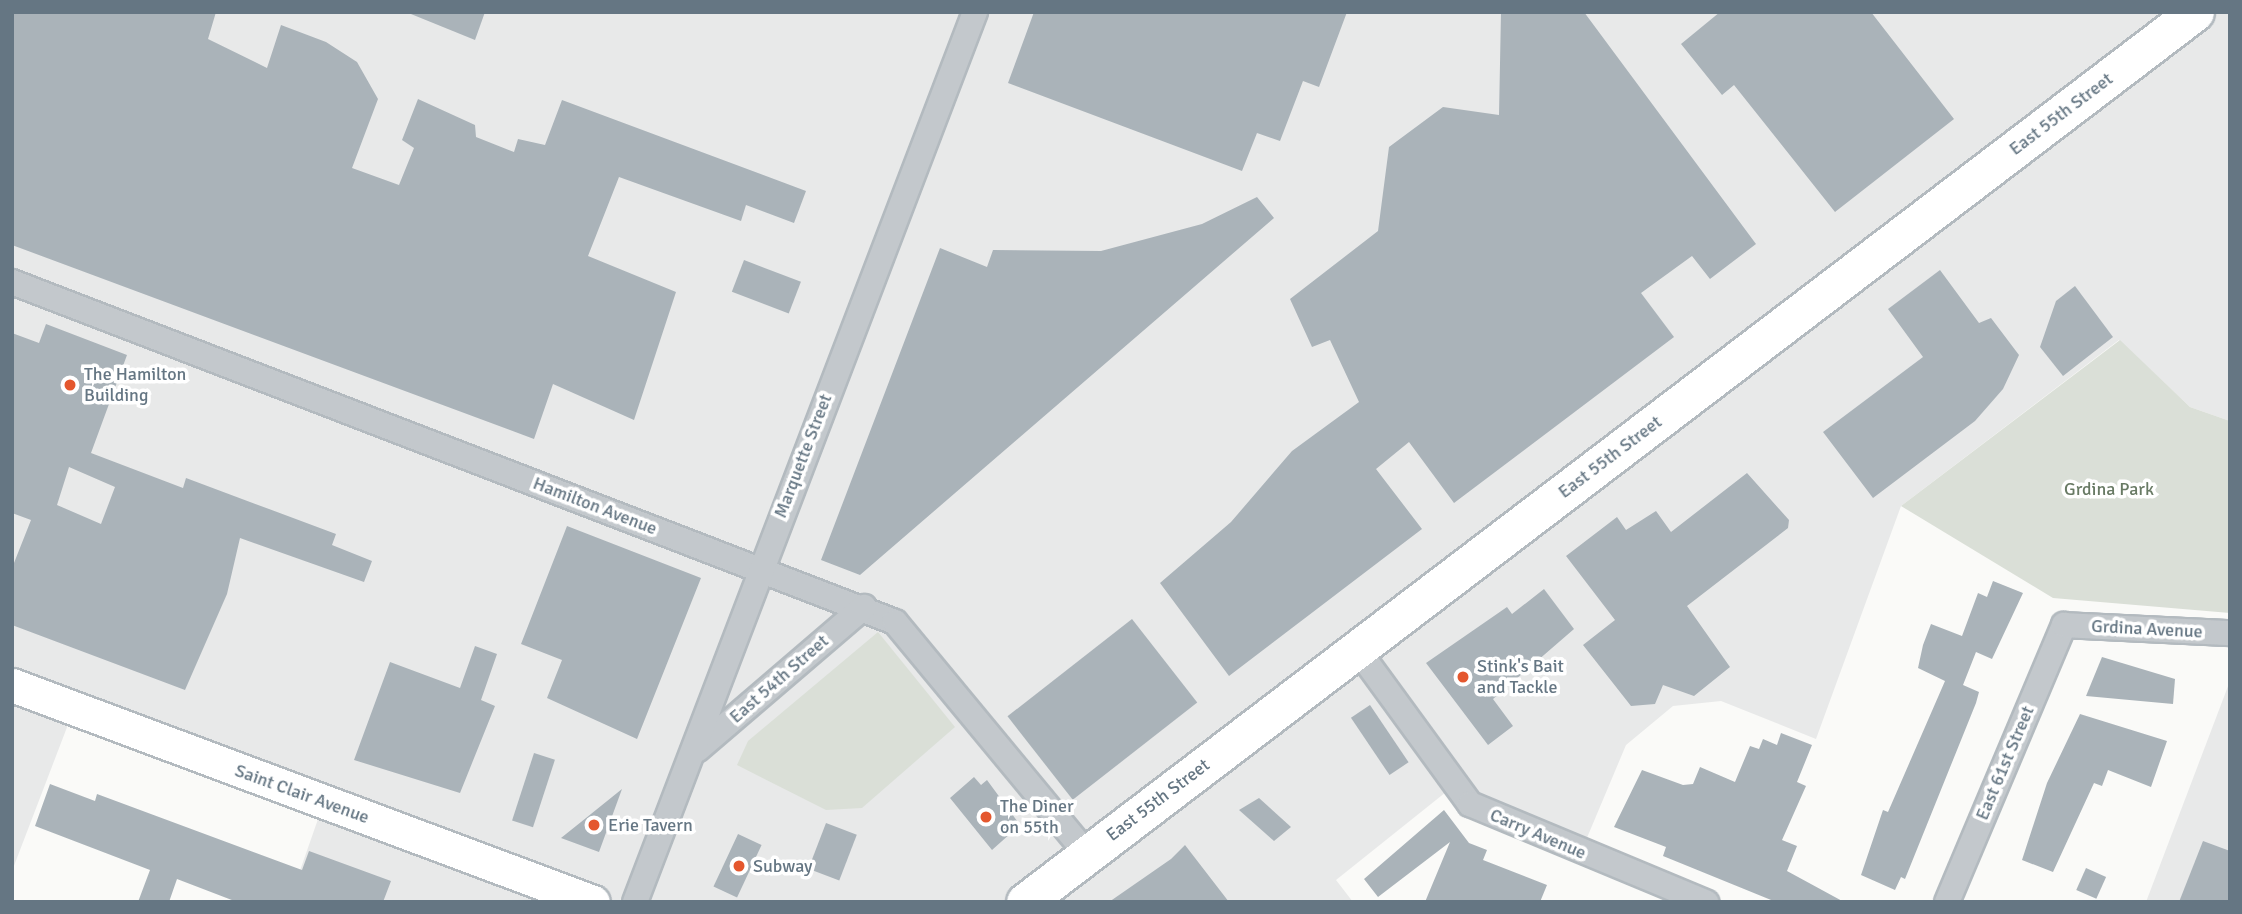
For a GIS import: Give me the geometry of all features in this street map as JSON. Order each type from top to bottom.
[{"type":"main road","name":"East 55th Street","points":[[1025,902],[2195,12]]},
{"type":"main road","name":"Saint Clair Avenue","points":[[12,685],[593,902]]},
{"type":"street","name":"Marquette Street","points":[[635,902],[695,752],[761,569],[975,12]]},
{"type":"street","name":"Hamilton Avenue","points":[[12,282],[864,607],[895,622],[1087,854]]},
{"type":"street","name":"East 54th Street","points":[[695,752],[864,607]]},
{"type":"street","name":"Grdina Avenue","points":[[2064,625],[2230,633]]},
{"type":"street","name":"East 61st Street","points":[[1947,902],[2064,625]]},
{"type":"street","name":"Carry Avenue","points":[[1357,649],[1470,804],[1706,902]]},
{"type":"shaded area","points":[[12,12],[2230,12],[2230,421],[2190,407],[2119,340],[1901,506],[1816,739],[1721,701],[1673,706],[1626,745],[1581,852],[1456,784],[1336,880],[1353,902],[289,902],[324,802],[74,709],[12,871]]},
{"type":"shaded area","points":[[2230,681],[2230,902],[2146,902]]},
{"type":"green space","name":"Grdina Park","points":[[2120,340],[2190,407],[2230,421],[2230,613],[2053,598],[1901,506]]},
{"type":"green space","points":[[878,632],[955,727],[862,808],[826,810],[737,765],[748,741]]},
{"type":"building","points":[[12,12],[216,12],[208,39],[267,68],[281,25],[326,42],[357,62],[378,99],[352,168],[399,185],[414,148],[402,140],[418,99],[475,125],[476,137],[514,152],[518,139],[545,145],[562,100],[806,191],[794,223],[746,205],[741,221],[619,177],[588,256],[676,292],[634,420],[553,384],[534,439],[12,245]]},
{"type":"building","points":[[406,12],[485,12],[475,40]]},
{"type":"building","points":[[1034,12],[1347,12],[1319,87],[1303,81],[1280,141],[1257,133],[1242,171],[1008,83]]},
{"type":"building","points":[[1501,12],[1584,12],[1756,244],[1710,279],[1692,256],[1641,293],[1674,337],[1454,503],[1409,442],[1376,469],[1422,529],[1229,676],[1160,583],[1231,522],[1292,451],[1359,402],[1330,340],[1312,347],[1290,299],[1378,231],[1389,147],[1443,107],[1499,115]]},
{"type":"building","points":[[1720,12],[1871,12],[1954,119],[1835,212],[1734,85],[1722,95],[1681,44]]},
{"type":"building","points":[[1257,197],[1274,218],[860,575],[821,560],[940,248],[987,267],[993,250],[1101,251],[1202,224]]},
{"type":"building","points":[[744,260],[801,282],[789,314],[732,292]]},
{"type":"building","points":[[1940,270],[1979,323],[1991,318],[2019,355],[2003,389],[1975,421],[1873,498],[1823,432],[1923,357],[1888,309]]},
{"type":"building","points":[[2075,286],[2113,337],[2063,376],[2040,347],[2056,301]]},
{"type":"building","points":[[46,324],[127,355],[91,453],[183,488],[186,478],[336,534],[332,545],[372,561],[364,582],[240,538],[227,594],[185,690],[12,625],[12,568],[31,520],[12,513],[12,333],[39,343]],"holes":[[[69,467],[115,487],[101,524],[57,505]]]},
{"type":"building","points":[[1747,473],[1789,520],[1788,528],[1687,606],[1730,667],[1694,696],[1663,685],[1655,704],[1631,706],[1583,645],[1615,620],[1566,556],[1617,517],[1626,530],[1656,511],[1671,532]]},
{"type":"building","points":[[567,526],[701,578],[637,739],[547,698],[562,660],[521,644]]},
{"type":"building","points":[[1993,581],[2023,593],[1992,659],[1976,652],[1963,685],[1979,692],[1976,703],[1905,879],[1901,877],[1895,890],[1861,875],[1883,810],[1888,812],[1945,681],[1918,668],[1923,645],[1931,624],[1962,636],[1978,593],[1987,597]]},
{"type":"building","points":[[1544,589],[1574,629],[1493,699],[1513,726],[1488,745],[1426,663],[1507,607],[1512,614]]},
{"type":"building","points":[[1132,619],[1197,703],[1073,800],[1007,716]]},
{"type":"building","points":[[475,646],[497,654],[481,700],[495,706],[460,793],[354,760],[390,662],[460,688]]},
{"type":"building","points":[[2102,657],[2175,679],[2173,704],[2086,696]]},
{"type":"building","points":[[1370,705],[1409,762],[1390,775],[1351,718]]},
{"type":"building","points":[[2080,714],[2167,741],[2151,787],[2108,770],[2102,786],[2094,783],[2053,872],[2022,860],[2047,783]]},
{"type":"building","points":[[1781,733],[1812,745],[1797,782],[1806,786],[1782,840],[1797,846],[1787,871],[1844,902],[1776,902],[1663,856],[1666,847],[1614,827],[1642,770],[1683,785],[1693,784],[1700,767],[1735,782],[1750,746],[1759,749],[1763,739],[1777,745]]},
{"type":"building","points":[[534,753],[555,760],[533,827],[512,821]]},
{"type":"building","points":[[974,777],[981,785],[987,780],[1020,825],[992,850],[950,798]]},
{"type":"building","points":[[50,784],[95,801],[97,794],[302,870],[309,851],[391,881],[383,902],[237,902],[177,879],[169,902],[138,902],[150,870],[35,826]]},
{"type":"building","points":[[622,789],[599,852],[561,838],[581,822]]},
{"type":"building","points":[[1259,798],[1291,827],[1274,841],[1239,810]]},
{"type":"building","points":[[1444,810],[1469,843],[1487,850],[1483,860],[1547,885],[1540,902],[1425,902],[1450,842],[1378,897],[1364,879]]},
{"type":"building","points":[[826,823],[857,835],[839,881],[808,869]]},
{"type":"building","name":"Subway","points":[[738,834],[762,845],[737,898],[713,887]]},
{"type":"building","points":[[2203,841],[2230,851],[2230,902],[2179,902]]},
{"type":"building","points":[[1185,845],[1229,902],[1109,902],[1171,859]]},
{"type":"building","points":[[2086,868],[2106,877],[2096,899],[2076,890]]},
{"type":"place","name":"The Hamilton Building","points":[[70,385]]},
{"type":"place","name":"Stink's Bait and Tackle","points":[[1463,677]]},
{"type":"place","name":"The Diner on 55th","points":[[986,817]]},
{"type":"place","name":"Erie Tavern","points":[[594,825]]},
{"type":"place","name":"Subway","points":[[739,866]]}]
